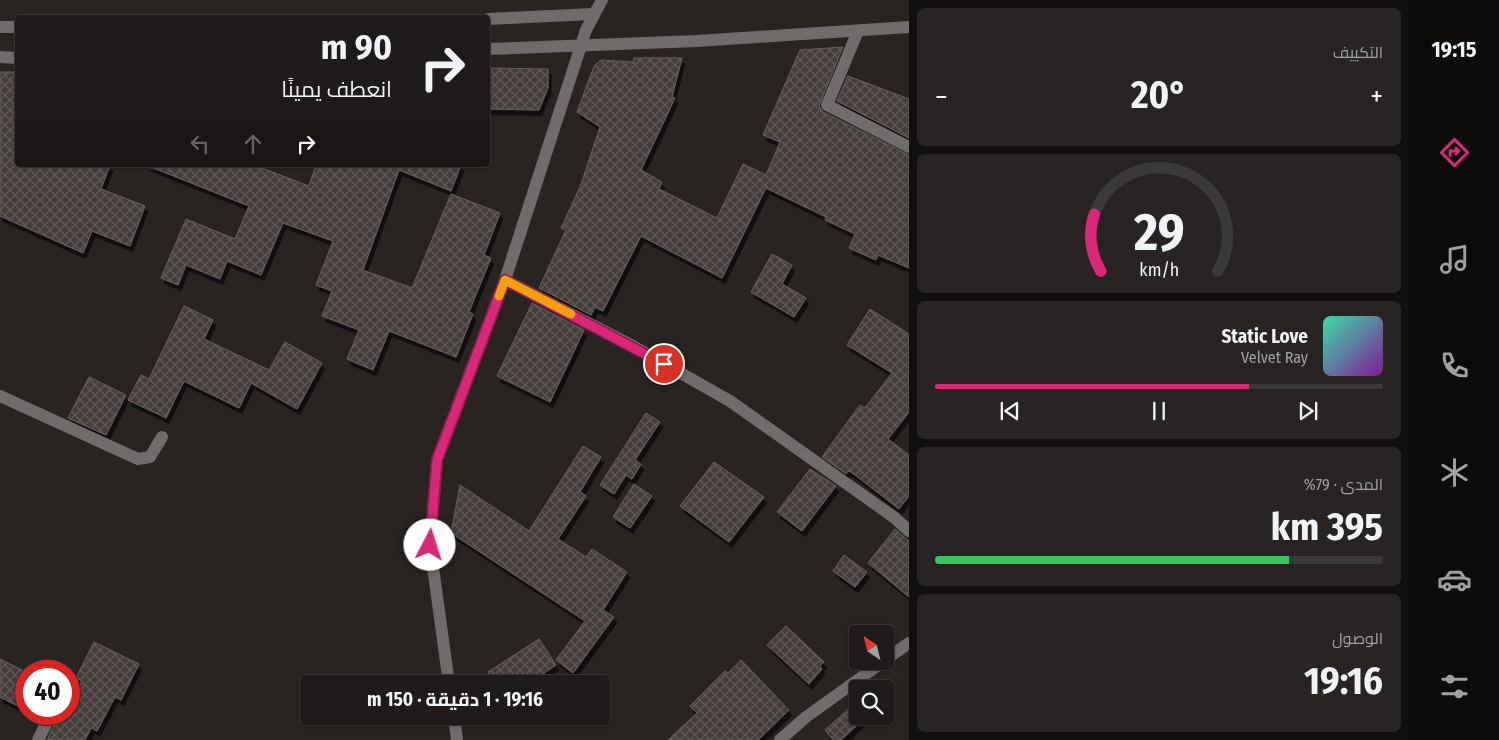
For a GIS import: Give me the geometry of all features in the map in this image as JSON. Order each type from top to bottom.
[{"type":"street","points":[[448,675],[430,545],[437,460],[505,280],[580,45],[602,0]]},
{"type":"street","points":[[490,19],[594,14]]},
{"type":"street","points":[[0,27],[15,27]]},
{"type":"street","points":[[490,49],[697,42],[909,27]]},
{"type":"street","points":[[858,31],[827,105],[909,147]]},
{"type":"street","points":[[0,57],[15,58]]},
{"type":"street","points":[[505,280],[631,345],[730,402],[896,518],[909,530]]},
{"type":"street","points":[[0,396],[138,459],[150,457],[162,437]]},
{"type":"street","points":[[894,654],[909,643]]},
{"type":"street","points":[[780,740],[806,717],[871,670]]},
{"type":"street","points":[[38,740],[46,725]]},
{"type":"street","points":[[455,725],[457,740]]},
{"type":"building","points":[[843,47],[819,106],[823,112],[909,155],[909,268],[878,255],[876,260],[849,248],[855,234],[825,220],[826,217],[766,188],[722,278],[641,236],[603,311],[595,307],[591,315],[539,288],[566,230],[561,228],[580,187],[600,127],[577,112],[594,66],[601,60],[633,62],[634,58],[682,58],[672,97],[675,98],[641,170],[662,182],[659,189],[717,218],[743,164],[766,175],[780,142],[763,135],[800,50]]},
{"type":"building","points":[[490,68],[548,69],[548,88],[539,110],[490,109]]},
{"type":"building","points":[[0,72],[15,72],[15,167],[109,167],[101,189],[145,206],[130,246],[92,231],[83,253],[0,216]]},
{"type":"building","points":[[848,76],[909,99],[909,138],[837,101]]},
{"type":"building","points":[[151,167],[259,167],[309,186],[315,167],[460,167],[451,191],[399,170],[363,270],[412,288],[451,194],[500,213],[484,255],[491,258],[469,312],[473,314],[456,357],[389,331],[373,370],[347,359],[359,330],[322,316],[332,291],[316,285],[333,241],[283,223],[261,275],[227,261],[220,279],[186,265],[178,285],[161,278],[186,219],[235,239],[249,206]]},
{"type":"building","points":[[772,254],[792,265],[782,284],[806,298],[794,317],[751,292]]},
{"type":"building","points":[[532,303],[584,330],[550,402],[497,376]]},
{"type":"building","points":[[184,306],[213,320],[204,339],[269,370],[285,342],[322,363],[297,409],[251,383],[239,408],[184,381],[166,418],[128,400],[141,375],[149,379]]},
{"type":"building","points":[[870,309],[909,334],[909,412],[888,439],[909,455],[909,496],[899,509],[851,472],[848,471],[846,474],[822,457],[860,405],[865,408],[892,373],[847,345]]},
{"type":"building","points":[[89,377],[126,395],[106,435],[68,418]]},
{"type":"building","points":[[646,413],[660,422],[635,460],[641,464],[632,479],[626,475],[614,494],[600,485]]},
{"type":"building","points":[[583,446],[601,457],[580,492],[586,496],[558,539],[586,557],[592,549],[627,572],[603,610],[614,617],[573,673],[556,660],[585,621],[451,533],[460,485],[529,531]]},
{"type":"building","points":[[714,462],[764,497],[729,542],[680,506]]},
{"type":"building","points":[[810,469],[836,486],[802,531],[777,512]]},
{"type":"building","points":[[634,484],[652,496],[630,528],[613,517]]},
{"type":"building","points":[[895,529],[909,541],[909,597],[868,563]]},
{"type":"building","points":[[844,555],[867,572],[855,587],[833,571]]},
{"type":"building","points":[[786,626],[824,662],[820,666],[822,669],[809,684],[767,645]]},
{"type":"building","points":[[539,639],[556,665],[541,675],[490,675],[488,672]]},
{"type":"building","points":[[94,642],[139,664],[121,700],[115,697],[97,731],[91,728],[85,740],[47,740],[54,725],[80,725],[80,685],[82,681],[80,680],[80,670]]},
{"type":"building","points":[[0,659],[15,666],[15,704],[0,697]]},
{"type":"building","points":[[741,660],[789,710],[758,740],[668,740],[697,713],[690,706],[725,671],[728,673]]},
{"type":"building","points":[[849,709],[849,725],[857,725],[841,740],[833,740],[825,730]]},
{"type":"slow traffic","points":[[499,296],[505,280],[571,314]]},
{"type":"route","points":[[430,545],[437,460],[505,280],[664,364]]}]
